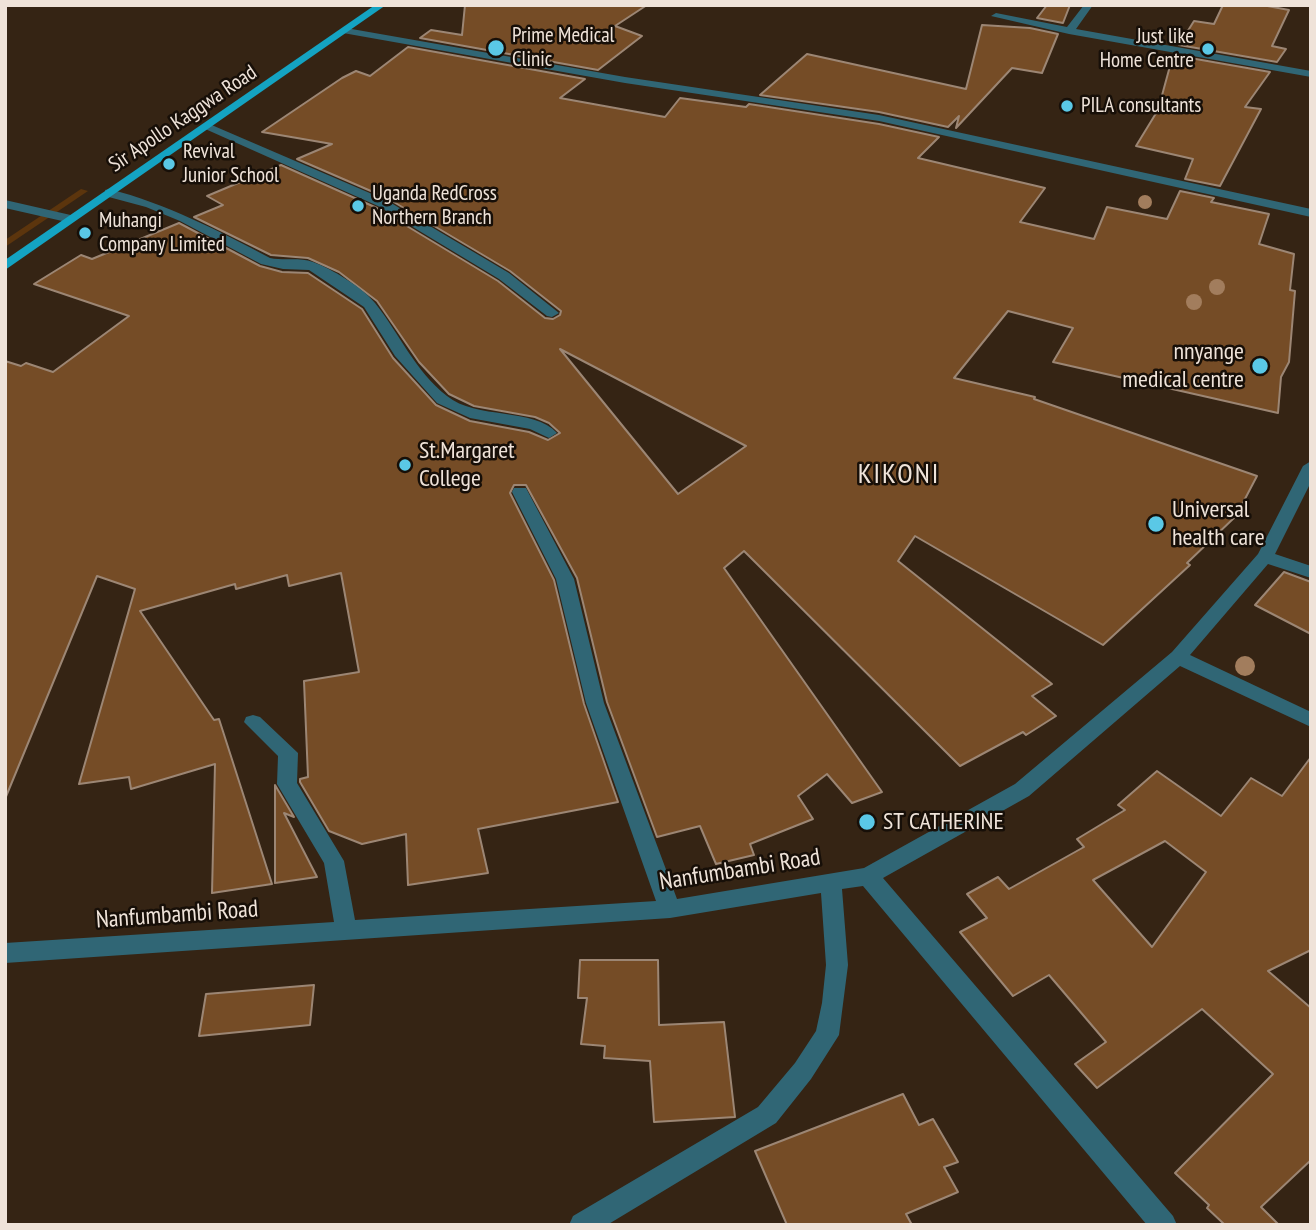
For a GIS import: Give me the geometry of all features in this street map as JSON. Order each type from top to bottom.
[{"type":"main road","name":"Sir Apollo Kaggwa Road","points":[[5,266],[382,5]]},
{"type":"street","points":[[1069,31],[1088,5]]},
{"type":"street","points":[[996,16],[1311,74]]},
{"type":"street","points":[[346,31],[625,80],[879,118],[962,134],[1311,213]]},
{"type":"street","points":[[206,126],[382,204],[505,276],[552,313]]},
{"type":"street","points":[[109,193],[150,204],[184,218],[266,261],[314,267],[369,304],[400,353],[442,400],[475,415],[534,425],[549,433]]},
{"type":"street","points":[[5,204],[71,219]]},
{"type":"street","name":"Nanfumbambi Road","points":[[5,953],[670,909],[868,876],[1022,790],[1178,657],[1265,557],[1311,466]]},
{"type":"street","points":[[520,492],[565,579],[595,704],[670,909]]},
{"type":"street","points":[[1265,557],[1311,572]]},
{"type":"street","points":[[1178,657],[1311,720]]},
{"type":"street","points":[[253,722],[288,753],[287,784],[334,861],[346,930]]},
{"type":"street","points":[[868,876],[1164,1225]]},
{"type":"street","points":[[582,1225],[767,1115],[803,1071],[827,1035],[833,1003],[837,965],[831,882]]},
{"type":"building","points":[[465,5],[647,5],[615,26],[642,36],[598,70],[420,38],[431,30],[462,35]]},
{"type":"building","points":[[1047,5],[1070,5],[1063,23],[1037,18]]},
{"type":"building","points":[[1223,5],[1262,5],[1289,10],[1272,46],[1286,49],[1277,62],[1179,45],[1194,21],[1214,24]]},
{"type":"building","points":[[982,25],[1030,28],[1058,34],[1042,73],[1012,68],[956,128],[959,116],[948,127],[879,112],[760,95],[807,54],[966,89]]},
{"type":"building","points":[[408,47],[585,79],[560,98],[665,117],[680,98],[746,107],[749,104],[879,124],[939,137],[918,158],[1045,188],[1020,222],[1094,239],[1107,207],[1167,219],[1180,191],[1214,198],[1211,202],[1269,214],[1259,244],[1294,254],[1290,290],[1295,291],[1289,362],[1281,377],[1278,413],[1053,362],[1073,328],[1008,311],[954,378],[1035,397],[1034,399],[1257,476],[1236,516],[1187,563],[1190,565],[1103,645],[915,536],[898,561],[1052,684],[1032,696],[1056,716],[1026,735],[1023,732],[960,766],[744,551],[724,568],[882,792],[852,803],[827,774],[798,796],[813,819],[750,844],[754,855],[716,864],[700,826],[657,837],[607,702],[577,578],[526,485],[514,485],[510,493],[554,580],[584,704],[618,802],[478,829],[488,873],[408,885],[406,834],[362,844],[329,831],[300,782],[300,779],[308,777],[304,681],[359,672],[341,573],[289,586],[287,575],[236,589],[235,584],[140,611],[214,720],[219,719],[272,884],[212,893],[215,764],[131,789],[129,777],[79,784],[135,589],[97,576],[5,799],[5,361],[21,366],[26,363],[53,372],[129,316],[34,284],[81,255],[92,259],[179,223],[260,266],[282,272],[308,273],[362,309],[393,358],[436,405],[470,421],[529,432],[548,440],[560,433],[549,423],[535,417],[474,406],[449,394],[419,362],[377,301],[339,272],[308,258],[271,255],[194,217],[223,205],[207,196],[281,165],[377,208],[498,281],[545,318],[553,319],[560,315],[561,311],[510,271],[387,198],[297,159],[332,144],[262,132],[342,78],[356,71],[370,76]],"holes":[[[560,349],[746,446],[678,494]]]},
{"type":"building","points":[[1173,55],[1270,72],[1245,107],[1261,109],[1220,186],[1185,179],[1193,159],[1136,146],[1158,110]]},
{"type":"building","points":[[1284,572],[1311,582],[1311,634],[1255,605]]},
{"type":"building","points":[[1311,757],[1311,950],[1268,971],[1311,1008],[1311,1160],[1261,1207],[1279,1225],[1225,1225],[1207,1208],[1209,1205],[1175,1173],[1273,1074],[1202,1009],[1097,1088],[1075,1064],[1106,1042],[1049,975],[1013,996],[960,932],[987,918],[967,894],[998,877],[1009,889],[1084,847],[1077,839],[1125,810],[1118,805],[1157,771],[1221,816],[1251,778],[1282,796]],"holes":[[[1165,841],[1206,872],[1152,947],[1093,880]]]},
{"type":"building","points":[[275,785],[294,817],[284,813],[317,877],[275,883]]},
{"type":"building","points":[[580,960],[658,960],[659,1025],[724,1022],[735,1117],[654,1122],[650,1061],[604,1058],[605,1046],[581,1044],[587,998],[578,998]]},
{"type":"building","points":[[314,985],[310,1025],[199,1036],[206,994]]},
{"type":"building","points":[[903,1094],[919,1125],[933,1119],[958,1162],[944,1167],[958,1192],[906,1214],[912,1225],[787,1225],[755,1151]]},
{"type":"waterway","points":[[5,244],[84,191]]},
{"type":"place","name":"Prime Medical Clinic","points":[[496,48]]},
{"type":"place","name":"Just like Home Centre","points":[[1208,49]]},
{"type":"place","name":"PILA consultants","points":[[1067,106]]},
{"type":"place","name":"Revival Junior School","points":[[169,164]]},
{"type":"place","name":"Uganda RedCross Northern Branch","points":[[358,206]]},
{"type":"place","name":"Muhangi Company Limited","points":[[85,233]]},
{"type":"place","name":"nnyange medical centre","points":[[1260,366]]},
{"type":"place","name":"St.Margaret College","points":[[405,465]]},
{"type":"place","name":"Universal health care","points":[[1156,524]]},
{"type":"place","name":"ST CATHERINE","points":[[867,822]]},
{"type":"district","name":"KIKONI","points":[[899,475]]}]
